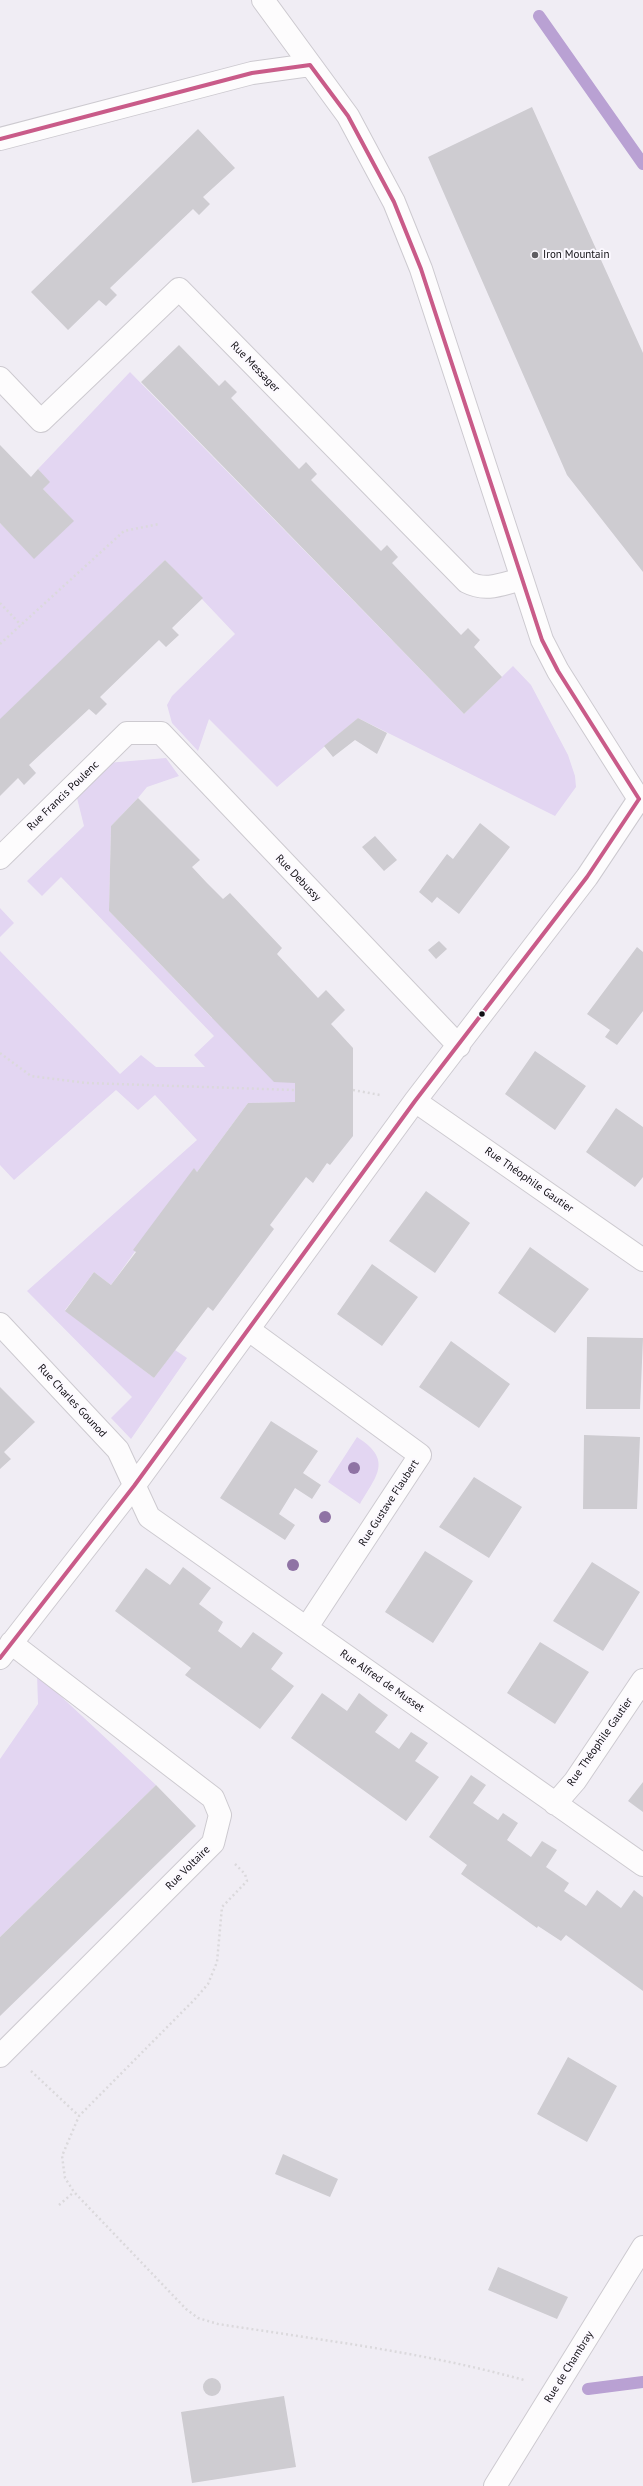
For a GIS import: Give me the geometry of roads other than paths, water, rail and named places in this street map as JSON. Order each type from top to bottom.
[{"type":"street","points":[[6,1650],[134,1486],[415,1101],[459,1046],[587,878],[641,800],[558,671],[542,640],[421,269],[394,202],[348,116],[263,0]]},
{"type":"street","points":[[0,139],[252,73],[310,65]]},
{"type":"street","name":"Rue Messager","points":[[0,378],[41,421],[179,289],[467,582],[478,588],[489,588],[522,579]]},
{"type":"street","name":"Rue Francis Poulenc","points":[[0,858],[127,733]]},
{"type":"street","name":"Rue Debussy","points":[[127,733],[161,733],[459,1046]]},
{"type":"street","name":"Rue Théophile Gautier","points":[[415,1101],[643,1260]]},
{"type":"street","name":"Rue Charles Gounod","points":[[0,1324],[118,1450],[134,1486]]},
{"type":"street","name":"Rue Gustave Flaubert","points":[[249,1330],[420,1455],[307,1627]]},
{"type":"street","name":"Rue Alfred de Musset","points":[[134,1486],[149,1517],[643,1865]]},
{"type":"street","name":"Rue Voltaire","points":[[4,2052],[213,1843],[220,1815],[213,1798],[6,1650]]},
{"type":"street","name":"Rue Théophile Gautier","points":[[555,1804],[575,1781],[643,1680]]},
{"type":"street","name":"Rue de Chambray","points":[[495,2486],[643,2247]]},
{"type":"waterway","points":[[539,16],[643,164]]},
{"type":"waterway","points":[[588,2389],[643,2382]]},
{"type":"place","name":"Iron Mountain","points":[[535,255]]}]
